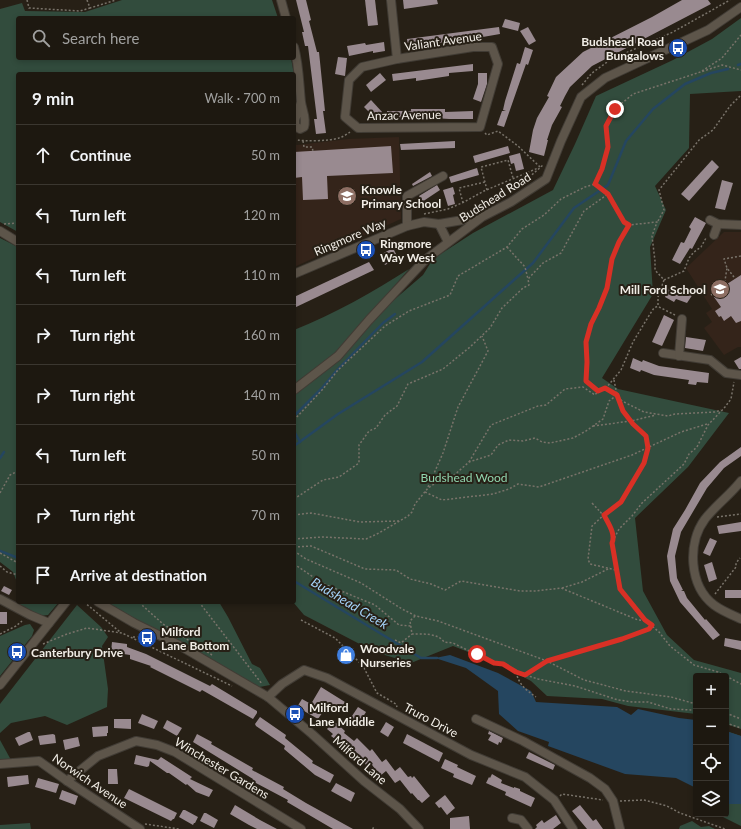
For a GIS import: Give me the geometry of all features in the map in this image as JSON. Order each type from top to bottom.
[{"type":"street","points":[[281,0],[285,16]]},
{"type":"street","points":[[391,0],[397,59]]},
{"type":"street","name":"Budshead Road","points":[[296,388],[338,356],[369,320],[425,260],[482,217],[511,202],[546,179],[561,140],[581,97],[605,78],[708,30],[741,7]]},
{"type":"street","name":"Valiant Avenue","points":[[397,59],[473,47],[492,47],[498,64],[480,127]]},
{"type":"street","points":[[296,54],[298,60],[301,102],[296,117]]},
{"type":"street","name":"Anzac Avenue","points":[[397,59],[362,66],[349,80],[344,117],[358,128],[480,127]]},
{"type":"street","points":[[407,223],[408,196],[443,176]]},
{"type":"street","name":"Ringmore Way","points":[[296,273],[407,223],[424,222],[439,224],[482,217]]},
{"type":"street","points":[[710,220],[718,224],[741,225]]},
{"type":"street","points":[[439,224],[448,242]]},
{"type":"street","points":[[714,235],[718,224]]},
{"type":"street","points":[[0,231],[16,241]]},
{"type":"street","points":[[679,356],[682,319]]},
{"type":"street","points":[[663,353],[710,360],[726,373],[738,375]]},
{"type":"street","points":[[741,481],[705,519],[698,534],[693,552],[693,565],[698,583],[710,601],[714,605],[741,619]]},
{"type":"street","points":[[733,491],[741,496]]},
{"type":"street","points":[[0,599],[49,623]]},
{"type":"street","points":[[0,685],[64,604]]},
{"type":"street","name":"Milford Lane","points":[[102,604],[270,696],[364,781],[400,809],[419,829]]},
{"type":"street","name":"Truro Drive","points":[[270,696],[282,684],[304,670],[327,678],[471,755],[525,777],[554,800],[573,829]]},
{"type":"street","points":[[476,719],[523,741],[590,778],[605,789],[613,801],[620,829]]},
{"type":"street","name":"Winchester Gardens","points":[[67,781],[98,756],[136,741],[157,744],[175,752],[301,829]]},
{"type":"street","name":"Norwich Avenue","points":[[0,764],[39,761],[67,781],[142,826]]},
{"type":"street","points":[[512,818],[521,820],[528,829]]},
{"type":"path","points":[[27,0],[29,8],[80,11],[116,0]]},
{"type":"path","points":[[87,0],[90,8]]},
{"type":"path","points":[[610,60],[673,32],[730,0]]},
{"type":"path","points":[[701,72],[722,58],[741,35]]},
{"type":"path","points":[[296,418],[323,389],[338,370],[385,326],[409,311],[450,295],[458,276],[507,247],[522,229],[544,215],[561,199],[585,187],[595,184],[602,169],[608,147],[606,126],[615,109],[634,94],[722,65],[741,70]]},
{"type":"path","points":[[664,280],[655,270],[652,236],[657,222],[664,210],[659,190],[699,140],[713,130],[730,106],[741,95]]},
{"type":"path","points":[[407,223],[425,214],[448,209],[463,203],[513,178],[540,168],[518,146],[498,131],[487,135],[480,127]]},
{"type":"path","points":[[296,139],[303,141],[339,138],[358,128]]},
{"type":"path","points":[[303,141],[304,147],[312,147],[313,151]]},
{"type":"path","points":[[487,190],[481,167],[508,160],[513,178]]},
{"type":"path","points":[[463,203],[458,188],[485,182]]},
{"type":"path","points":[[595,184],[608,194],[624,222],[629,225],[657,222]]},
{"type":"path","points":[[528,279],[543,263],[561,253],[584,211],[608,194]]},
{"type":"path","points":[[0,224],[16,223]]},
{"type":"path","points":[[598,391],[586,381],[586,342],[591,324],[607,288],[612,259],[619,242],[629,225]]},
{"type":"path","points":[[658,306],[658,297],[664,280],[684,271],[689,258],[694,252],[702,247],[706,238],[714,235]]},
{"type":"path","points":[[296,498],[323,480],[339,477],[359,463],[359,445],[369,431],[376,428],[385,415],[397,406],[408,384],[443,369],[482,336],[490,328],[502,308],[523,288],[529,285],[524,266],[507,247]]},
{"type":"path","points":[[734,277],[727,268],[724,259],[741,256]]},
{"type":"path","points":[[711,295],[724,287],[727,268]]},
{"type":"path","points":[[658,306],[682,319]]},
{"type":"path","points":[[428,488],[442,479],[452,477],[469,462],[491,425],[538,406],[546,405],[565,389],[583,387],[595,394],[605,388],[614,380],[621,370],[633,342],[654,308],[658,306]]},
{"type":"path","points":[[296,538],[322,537],[366,540],[401,521],[412,512],[415,504],[428,488],[443,453],[458,408],[488,351],[482,336]]},
{"type":"path","points":[[613,540],[619,529],[632,516],[642,502],[684,464],[689,454],[697,447],[709,424],[730,399],[738,375]]},
{"type":"path","points":[[614,380],[617,395],[623,411],[646,436],[648,448],[644,463],[621,502],[592,526],[588,559],[590,564],[616,570]]},
{"type":"path","points":[[605,388],[617,395],[622,401],[644,412],[668,416],[675,414],[715,412],[721,410]]},
{"type":"path","points":[[469,462],[490,455],[498,445],[510,440],[523,441],[535,438],[542,442],[550,443],[573,438],[603,419],[609,401],[617,395]]},
{"type":"path","points":[[592,426],[631,421],[658,414]]},
{"type":"path","points":[[425,492],[442,500],[493,494],[509,489],[518,484],[539,486],[632,455],[681,432],[709,424]]},
{"type":"path","points":[[0,493],[10,475],[16,472]]},
{"type":"path","points":[[592,503],[604,515],[610,526],[620,589],[670,646],[694,665],[720,673]]},
{"type":"path","points":[[296,515],[311,513],[360,522],[401,521]]},
{"type":"path","points":[[719,517],[741,514]]},
{"type":"path","points":[[296,547],[311,546],[365,569],[396,570],[410,579],[431,584],[445,590],[461,581],[520,591],[561,588],[582,582],[610,568]]},
{"type":"path","points":[[296,552],[306,559],[361,583],[402,609],[416,616],[438,621],[547,661],[584,680],[626,691],[671,697],[693,703]]},
{"type":"path","points":[[0,553],[16,562]]},
{"type":"path","points":[[710,601],[736,567],[736,563],[740,558]]},
{"type":"path","points":[[296,565],[322,583],[375,605],[399,625],[411,626]]},
{"type":"path","points":[[0,566],[7,572],[16,574]]},
{"type":"path","points":[[561,588],[638,620],[647,621]]},
{"type":"path","points":[[86,604],[122,633],[236,688]]},
{"type":"path","points":[[142,604],[163,624],[212,653],[218,667]]},
{"type":"path","points":[[201,604],[270,696]]},
{"type":"path","points":[[0,634],[16,626],[30,615]]},
{"type":"path","points":[[412,634],[410,621],[416,616]]},
{"type":"path","points":[[301,620],[335,638],[363,666],[377,693],[396,704],[404,719]]},
{"type":"path","points":[[525,675],[547,661],[622,639],[649,629],[652,625]]},
{"type":"path","points":[[28,650],[67,634],[87,628],[122,633]]},
{"type":"path","points":[[394,640],[401,644],[412,634],[435,636],[444,642],[453,643],[494,663],[503,664],[516,672],[544,681],[575,686],[618,700],[648,702],[671,710],[693,710]]},
{"type":"path","points":[[516,672],[517,679],[525,690],[536,697]]},
{"type":"path","points":[[729,678],[741,684]]},
{"type":"path","points":[[729,714],[741,719]]},
{"type":"path","points":[[729,724],[741,728]]},
{"type":"path","points":[[554,800],[562,794],[595,800],[644,800],[667,806],[680,813],[725,829]]},
{"type":"path","points":[[142,826],[179,829]]},
{"type":"path","points":[[373,829],[376,829]]},
{"type":"shaded area","name":"Knowle Primary School","points":[[399,137],[401,219],[296,266],[296,145],[348,139]]},
{"type":"shaded area","name":"Mill Ford School","points":[[724,232],[741,232],[741,347],[738,347],[724,355],[704,328],[712,322],[706,313],[712,309],[686,268]]},
{"type":"green space","points":[[122,0],[272,0],[277,16],[16,16],[16,60],[291,60],[294,72],[16,72],[16,231],[0,222],[0,9],[22,3],[25,11],[85,12]]},
{"type":"green space","name":"Budshead Wood","points":[[741,18],[741,91],[690,94],[689,148],[655,186],[666,210],[650,247],[653,294],[602,378],[618,389],[729,413],[688,467],[635,518],[643,591],[667,635],[694,660],[741,673],[741,729],[729,725],[729,673],[693,673],[693,714],[628,706],[602,699],[547,696],[531,681],[499,664],[453,646],[411,663],[375,652],[304,615],[295,604],[296,604],[296,393],[339,357],[381,311],[423,275],[433,259],[473,233],[553,190],[596,96],[673,60],[712,39]]},
{"type":"green space","points":[[0,238],[16,246],[16,580],[13,572],[0,562]]},
{"type":"green space","points":[[409,269],[333,355],[296,383],[296,329],[324,317]]},
{"type":"green space","points":[[57,604],[48,615],[40,616],[19,605]]},
{"type":"green space","points":[[107,604],[220,604],[252,664],[260,668],[270,685],[254,688]]},
{"type":"green space","points":[[77,605],[101,627],[108,637],[102,646],[108,689],[107,707],[67,725],[45,716],[11,723],[0,733],[0,704]]},
{"type":"green space","points":[[30,624],[34,630],[32,636],[0,676],[0,636]]},
{"type":"green space","points":[[729,732],[741,736],[741,826],[723,817],[729,817]]},
{"type":"green space","points":[[0,740],[11,760],[0,763]]},
{"type":"green space","points":[[692,821],[701,827],[709,826],[715,829],[679,829],[680,826]]},
{"type":"green space","points":[[30,823],[31,829],[0,829],[0,825]]},
{"type":"water","points":[[450,655],[498,673],[531,691],[536,702],[617,707],[631,715],[638,709],[693,720],[693,786],[676,778],[625,774],[548,746],[549,742],[518,731],[499,714],[498,691],[466,668],[435,658]]},
{"type":"water","points":[[729,732],[741,736],[741,804],[729,804]]},
{"type":"building","points":[[296,0],[306,0],[311,20],[309,21],[317,52],[319,52],[326,133],[316,134],[314,119],[317,119],[308,46],[305,46],[302,32],[304,32]]},
{"type":"building","points":[[365,0],[375,0],[378,25],[368,26]]},
{"type":"building","points":[[403,0],[437,0],[438,4],[404,9]]},
{"type":"building","points":[[682,0],[708,0],[711,4],[592,66],[570,87],[565,96],[560,106],[562,107],[552,125],[544,156],[529,152],[537,118],[549,97],[547,96],[556,77],[583,52]]},
{"type":"building","points":[[505,19],[520,23],[518,31],[502,27]]},
{"type":"building","points":[[499,27],[500,34],[408,47],[407,39]]},
{"type":"building","points":[[528,27],[536,41],[529,45],[520,31]]},
{"type":"building","points":[[384,42],[385,51],[373,53],[373,51],[349,56],[347,46]]},
{"type":"building","points":[[525,47],[533,50],[528,65],[526,64],[504,127],[497,125],[502,111],[506,111],[503,110],[505,101],[517,63],[520,64]]},
{"type":"building","points":[[338,57],[347,58],[345,76],[335,74]]},
{"type":"building","points":[[473,64],[473,71],[449,73],[449,76],[416,81],[416,78],[393,81],[392,74]]},
{"type":"building","points":[[380,73],[386,80],[371,92],[366,85]]},
{"type":"building","points":[[478,73],[487,73],[487,84],[481,102],[473,99],[478,84]]},
{"type":"building","points":[[371,100],[383,113],[376,119],[364,107]]},
{"type":"building","points":[[411,109],[445,109],[445,112],[473,111],[473,119],[419,117],[419,119],[387,119],[387,111],[411,111]]},
{"type":"building","points":[[455,141],[455,148],[401,150],[400,144]]},
{"type":"building","points":[[391,146],[393,173],[327,176],[328,199],[303,200],[302,177],[296,178],[296,152]]},
{"type":"building","points":[[508,146],[510,153],[475,163],[473,156]]},
{"type":"building","points":[[520,153],[524,169],[516,171],[514,163],[511,164],[509,156]]},
{"type":"building","points":[[712,160],[719,167],[689,201],[681,194]]},
{"type":"building","points":[[477,168],[479,175],[451,183],[449,177]]},
{"type":"building","points":[[430,172],[432,176],[413,186],[412,184]]},
{"type":"building","points":[[722,180],[733,183],[725,210],[715,208]]},
{"type":"building","points":[[437,185],[440,190],[422,202],[419,196]]},
{"type":"building","points":[[453,187],[455,204],[448,206],[443,190]]},
{"type":"building","points":[[695,217],[706,223],[692,249],[690,248],[680,264],[672,260],[681,242],[684,243],[691,229],[689,227]]},
{"type":"building","points":[[393,248],[398,258],[385,265],[380,255]]},
{"type":"building","points":[[369,262],[374,270],[296,307],[296,296]]},
{"type":"building","points":[[741,275],[741,321],[736,323],[731,316],[724,321],[715,311],[721,307],[714,297],[728,287],[727,284]]},
{"type":"building","points":[[669,288],[677,293],[680,288],[693,294],[687,303],[676,299],[674,302],[665,297]]},
{"type":"building","points":[[664,315],[674,320],[662,346],[652,342]]},
{"type":"building","points":[[686,337],[706,340],[703,351],[685,348]]},
{"type":"building","points":[[741,357],[741,369],[739,369],[734,361]]},
{"type":"building","points":[[633,358],[659,366],[709,373],[708,383],[697,382],[696,385],[688,384],[689,380],[654,375],[641,370],[640,372],[630,368]]},
{"type":"building","points":[[741,447],[741,456],[724,468],[707,488],[681,532],[675,556],[677,578],[683,590],[681,591],[684,591],[687,598],[705,620],[706,619],[720,635],[713,640],[680,602],[670,581],[667,556],[673,529],[700,483],[720,462]]},
{"type":"building","points":[[741,522],[741,531],[719,534],[717,526]]},
{"type":"building","points":[[710,538],[717,541],[710,556],[703,553]]},
{"type":"building","points":[[712,562],[717,579],[709,582],[704,565]]},
{"type":"building","points":[[4,586],[12,590],[9,595],[1,591]]},
{"type":"building","points":[[725,590],[741,590],[741,598],[725,598]]},
{"type":"building","points":[[0,612],[7,612],[7,624],[0,624]]},
{"type":"building","points":[[725,638],[741,641],[741,650],[724,646]]},
{"type":"building","points":[[112,642],[127,644],[127,647],[146,654],[210,686],[212,684],[257,711],[257,713],[253,719],[202,690],[200,692],[150,667],[151,666],[130,659],[130,655],[111,652]]},
{"type":"building","points":[[321,687],[345,702],[340,710],[329,703],[318,719],[297,707],[302,699],[311,704]]},
{"type":"building","points":[[358,707],[366,712],[356,728],[348,722]]},
{"type":"building","points":[[142,714],[158,721],[154,729],[138,723]]},
{"type":"building","points":[[260,717],[286,735],[285,738],[313,761],[312,763],[334,775],[330,783],[315,775],[284,749],[285,746],[256,726],[255,724]]},
{"type":"building","points":[[114,719],[131,719],[131,729],[114,728]]},
{"type":"building","points":[[167,720],[182,728],[177,736],[163,728]]},
{"type":"building","points":[[334,721],[345,731],[344,733],[354,741],[357,738],[370,751],[372,749],[382,762],[386,759],[395,771],[400,767],[408,777],[411,776],[412,778],[414,776],[430,796],[422,803],[412,793],[411,794],[400,780],[395,783],[386,771],[380,776],[370,762],[366,765],[358,754],[347,744],[342,750],[333,742],[335,739],[331,736],[333,734],[327,729]]},
{"type":"building","points":[[386,722],[394,727],[388,737],[380,732]]},
{"type":"building","points":[[108,726],[107,736],[93,737],[92,727]]},
{"type":"building","points":[[489,731],[503,738],[501,743],[499,742],[498,745],[488,740],[491,735],[488,734]]},
{"type":"building","points":[[30,732],[33,740],[19,746],[15,738]]},
{"type":"building","points":[[197,734],[212,742],[211,744],[253,768],[252,770],[284,787],[283,789],[353,829],[333,829],[287,802],[288,800],[252,781],[253,779],[193,742]]},
{"type":"building","points":[[407,734],[443,753],[439,762],[403,743]]},
{"type":"building","points":[[55,735],[56,743],[40,745],[38,736]]},
{"type":"building","points":[[78,737],[80,746],[65,750],[63,740]]},
{"type":"building","points":[[529,752],[555,765],[553,770],[526,758]]},
{"type":"building","points":[[136,755],[158,760],[161,757],[192,777],[190,779],[213,790],[209,797],[196,792],[187,784],[186,785],[150,761],[149,766],[147,767],[134,764]]},
{"type":"building","points":[[445,759],[458,765],[457,767],[476,776],[472,785],[453,777],[454,774],[441,768]]},
{"type":"building","points":[[108,769],[117,769],[118,784],[108,784]]},
{"type":"building","points":[[492,774],[502,780],[501,783],[520,789],[520,791],[535,798],[531,807],[505,795],[506,792],[486,783]]},
{"type":"building","points":[[28,775],[29,784],[8,787],[7,777]]},
{"type":"building","points":[[38,778],[59,784],[56,793],[35,787]]},
{"type":"building","points":[[336,783],[355,793],[351,802],[331,791]]},
{"type":"building","points":[[129,789],[177,813],[174,819],[171,821],[124,798]]},
{"type":"building","points":[[62,790],[78,796],[75,805],[59,799]]},
{"type":"building","points":[[445,795],[455,808],[447,815],[441,807],[439,808],[435,803]]},
{"type":"building","points":[[235,805],[277,829],[257,829],[249,825],[230,814]]},
{"type":"building","points":[[580,805],[593,821],[596,819],[603,829],[587,829],[572,811]]},
{"type":"building","points":[[183,810],[198,817],[193,825],[179,817]]},
{"type":"building","points":[[204,813],[218,820],[214,828],[200,821]]},
{"type":"building","points":[[556,815],[561,823],[553,829],[535,829],[537,827],[536,825],[542,820],[544,823]]},
{"type":"building","points":[[469,816],[470,829],[450,829],[450,818]]},
{"type":"waterway","points":[[296,445],[338,414],[422,362],[533,263],[574,208],[608,185],[626,141],[653,109],[685,84],[711,73],[728,69]]},
{"type":"waterway","points":[[296,414],[383,323],[395,314]]},
{"type":"waterway","points":[[296,435],[300,442]]},
{"type":"waterway","points":[[0,458],[4,452]]},
{"type":"waterway","name":"Budshead Creek","points":[[0,551],[16,557]]},
{"type":"waterway","name":"Budshead Creek","points":[[296,582],[421,658],[437,658]]},
{"type":"place","name":"Budshead Road Bungalows","points":[[678,48]]},
{"type":"place","name":"Knowle Primary School","points":[[347,196]]},
{"type":"place","name":"Ringmore Way West","points":[[366,250]]},
{"type":"place","name":"Mill Ford School","points":[[720,289]]},
{"type":"place","name":"Milford Lane Bottom","points":[[147,638]]},
{"type":"place","name":"Canterbury Drive","points":[[17,652]]},
{"type":"place","name":"Woodvale Nurseries","points":[[346,655]]},
{"type":"place","name":"Milford Lane Middle","points":[[295,714]]},
{"type":"route","points":[[477,654],[494,663],[503,664],[506,667],[525,675],[547,661],[622,639],[649,629],[652,625],[645,620],[620,589],[610,526],[604,515],[621,502],[644,463],[648,448],[646,436],[633,424],[623,411],[617,395],[605,388],[598,391],[586,381],[586,342],[591,324],[607,288],[612,259],[619,242],[629,225],[624,222],[608,194],[595,184],[602,169],[608,147],[606,126],[615,109]]}]
